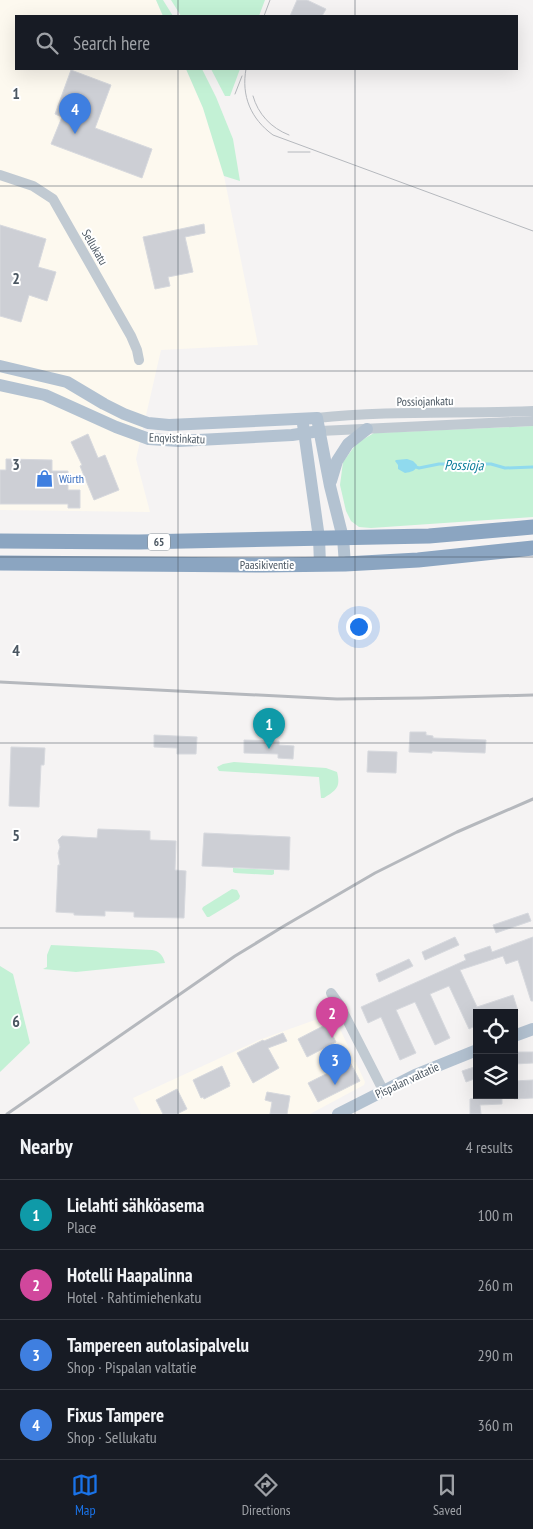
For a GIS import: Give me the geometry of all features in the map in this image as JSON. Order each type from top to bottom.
[{"type":"highway","name":"Paasikiventie","points":[[0,541],[139,542],[429,536],[533,527]]},
{"type":"highway","name":"Paasikiventie","points":[[0,563],[345,564],[418,560],[533,548]]},
{"type":"main road","name":"Enqvistinkatu","points":[[0,366],[67,382],[104,404],[148,423],[169,425],[303,420],[318,424]]},
{"type":"main road","name":"Enqvistinkatu","points":[[0,385],[45,395],[116,427],[148,439],[179,441],[305,433],[318,424]]},
{"type":"main road","points":[[303,420],[319,538],[320,564]]},
{"type":"main road","points":[[318,424],[330,486],[343,538],[345,564]]},
{"type":"main road","points":[[330,486],[336,461],[348,444],[367,429]]},
{"type":"main road","points":[[518,1035],[533,1029]]},
{"type":"main road","name":"Pispalan valtatie","points":[[338,1114],[415,1075],[473,1052]]},
{"type":"street","name":"Sellukatu","points":[[0,175],[33,186],[53,199],[131,336],[139,360]]},
{"type":"street","name":"Possiojankatu","points":[[318,424],[331,416],[427,413],[483,414],[533,411]]},
{"type":"street","name":"Possiojankatu","points":[[318,424],[367,429],[533,421]]},
{"type":"street","points":[[331,993],[340,1004],[383,1090]]},
{"type":"shaded area","points":[[0,0],[156,0],[163,15],[15,15],[15,70],[186,70],[203,108],[224,176],[258,345],[161,350],[136,459],[150,512],[0,510]]},
{"type":"shaded area","points":[[326,1016],[340,1029],[365,1082],[364,1085],[310,1114],[141,1114],[133,1098],[259,1040]]},
{"type":"green space","points":[[156,0],[163,0],[172,15],[163,15]]},
{"type":"green space","points":[[171,0],[265,0],[259,15],[180,15]]},
{"type":"green space","points":[[186,70],[202,70],[216,97],[233,139],[240,181],[224,176],[203,108]]},
{"type":"green space","points":[[212,70],[240,70],[230,96],[225,96]]},
{"type":"green space","points":[[533,426],[533,517],[371,528],[359,527],[351,521],[346,511],[340,485],[343,462],[357,443],[374,433]]},
{"type":"green space","points":[[234,762],[326,768],[337,772],[338,785],[332,793],[321,798],[319,777],[219,771],[217,767]]},
{"type":"green space","points":[[233,868],[274,870],[274,874],[235,873]]},
{"type":"green space","points":[[232,889],[237,890],[240,896],[239,899],[207,917],[202,909],[203,907]]},
{"type":"green space","points":[[51,945],[152,950],[160,954],[165,963],[76,972],[43,969],[47,967],[47,955]]},
{"type":"green space","points":[[0,966],[13,974],[30,1043],[0,1072]]},
{"type":"water","points":[[407,459],[417,465],[411,472],[405,473],[398,469],[395,461]]},
{"type":"building","points":[[297,0],[307,0],[326,9],[323,15],[290,15]]},
{"type":"building","points":[[71,70],[111,85],[95,128],[152,149],[142,178],[51,144],[62,117],[55,114]]},
{"type":"building","points":[[204,224],[205,233],[185,237],[193,272],[168,277],[170,286],[155,289],[143,237]]},
{"type":"building","points":[[0,225],[46,239],[38,267],[56,272],[47,301],[29,295],[21,322],[0,316]]},
{"type":"building","points":[[88,434],[98,458],[105,455],[119,490],[94,500],[80,466],[82,465],[71,442]]},
{"type":"building","points":[[6,459],[52,460],[52,471],[68,471],[68,490],[80,490],[80,508],[68,508],[68,504],[0,504],[0,470],[6,470]]},
{"type":"building","points":[[410,732],[426,732],[426,735],[433,736],[433,738],[486,740],[485,753],[409,752]]},
{"type":"building","points":[[154,735],[197,737],[196,754],[177,754],[177,748],[154,747]]},
{"type":"building","points":[[244,740],[279,741],[279,745],[294,746],[293,759],[278,758],[278,754],[244,753]]},
{"type":"building","points":[[11,747],[45,748],[44,765],[41,765],[39,807],[9,806]]},
{"type":"building","points":[[368,751],[397,752],[396,773],[367,772]]},
{"type":"building","points":[[98,829],[150,831],[150,840],[176,841],[175,870],[186,871],[184,918],[134,917],[134,912],[105,911],[105,916],[74,915],[74,913],[56,912],[58,865],[60,865],[58,840],[62,836],[97,838]]},
{"type":"building","points":[[204,833],[290,837],[289,870],[202,866]]},
{"type":"building","points":[[528,913],[531,921],[496,933],[493,925]]},
{"type":"building","points":[[455,937],[459,945],[425,960],[422,952]]},
{"type":"building","points":[[533,937],[533,1001],[531,1001],[518,960],[506,964],[503,956],[460,970],[477,1007],[513,995],[517,1009],[473,1009],[473,1027],[469,1029],[449,986],[430,994],[450,1038],[435,1045],[415,1002],[396,1010],[416,1053],[400,1060],[381,1017],[368,1023],[361,1007],[466,960],[464,955],[490,946],[492,952]]},
{"type":"building","points":[[409,959],[413,966],[379,982],[376,974]]},
{"type":"building","points":[[327,1024],[336,1042],[307,1057],[298,1039]]},
{"type":"building","points":[[283,1033],[287,1041],[268,1048],[279,1068],[253,1083],[237,1053],[263,1040]]},
{"type":"building","points":[[518,1052],[533,1052],[533,1063],[518,1064]]},
{"type":"building","points":[[350,1062],[360,1081],[318,1102],[308,1083]]},
{"type":"building","points":[[222,1066],[230,1086],[204,1099],[203,1097],[201,1098],[193,1080]]},
{"type":"building","points":[[473,1067],[473,1079],[466,1082],[462,1071]]},
{"type":"building","points":[[533,1080],[533,1098],[518,1099],[518,1081]]},
{"type":"building","points":[[177,1089],[187,1109],[177,1114],[163,1114],[156,1100]]},
{"type":"building","points":[[267,1092],[290,1096],[287,1114],[270,1114],[272,1102],[265,1100]]},
{"type":"building","points":[[470,1099],[502,1099],[502,1104],[480,1105],[481,1114],[470,1114]]},
{"type":"waterway","name":"Possioja","points":[[413,466],[419,468],[439,464],[491,464],[505,468],[533,467]]},
{"type":"tram line","points":[[264,15],[270,0]]},
{"type":"tram line","points":[[246,70],[245,88],[249,106],[259,122],[273,135],[533,231]]},
{"type":"tram line","points":[[235,94],[242,76]]},
{"type":"tram line","points":[[253,96],[258,109],[266,120],[289,135]]},
{"type":"tram line","points":[[288,152],[310,152]]},
{"type":"railway","points":[[0,682],[337,699],[533,695]]},
{"type":"railway","points":[[7,1114],[235,956],[284,926],[375,873],[457,832],[533,799]]},
{"type":"place","name":"Fixus Tampere","points":[[75,134]]},
{"type":"place","name":"Würth","points":[[45,478]]},
{"type":"place","name":"Lielahti sähköasema","points":[[269,749]]},
{"type":"place","name":"Hotelli Haapalinna","points":[[332,1038]]},
{"type":"place","name":"Tampereen autolasipalvelu","points":[[335,1085]]}]
